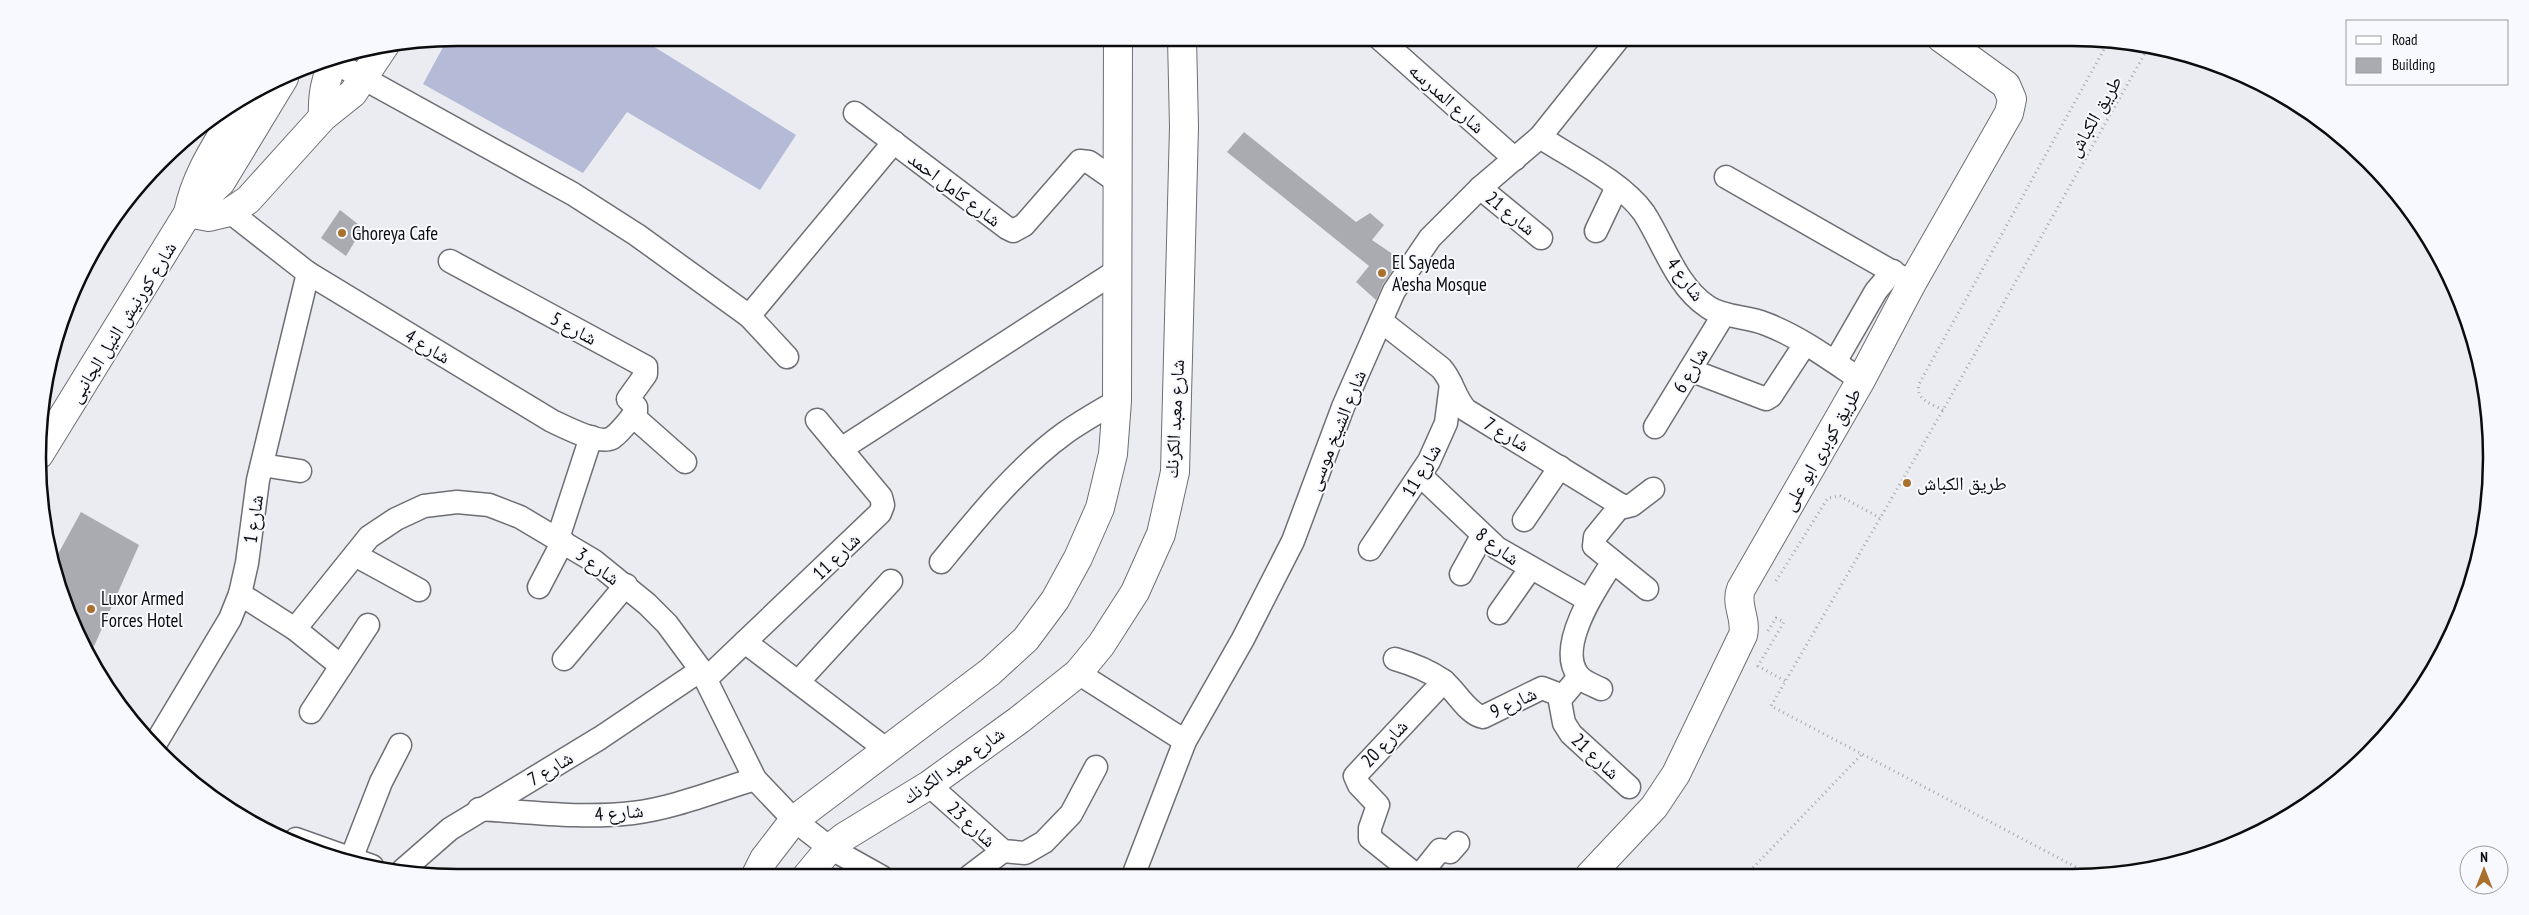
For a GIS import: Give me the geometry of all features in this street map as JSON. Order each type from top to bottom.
[{"type":"street","points":[[759,869],[764,859],[794,820],[990,672],[1026,639],[1055,600],[1078,558],[1100,508],[1113,454],[1117,401],[1118,46]]},
{"type":"street","name":"شارع معبد الكرنك","points":[[813,869],[830,848],[844,837],[929,785],[1019,720],[1078,673],[1101,645],[1135,592],[1161,534],[1174,472],[1184,127],[1182,46]]},
{"type":"street","name":"شارع المدرسه","points":[[1388,46],[1515,159]]},
{"type":"street","name":"شارع الشيخ موسى","points":[[1137,869],[1185,741],[1244,639],[1292,541],[1344,408],[1394,291],[1430,238],[1480,188],[1540,137],[1605,46]]},
{"type":"street","name":"طريق كوبرى ابو على","points":[[1596,869],[1654,807],[1676,774],[1743,635],[1743,616],[1739,597],[1741,589],[1861,380],[1903,277],[2011,106],[2010,91],[2001,80],[1952,46]]},
{"type":"street","points":[[188,214],[209,217],[230,212],[248,200],[322,118],[353,93],[380,54]]},
{"type":"street","points":[[341,63],[573,194],[637,235],[749,316],[787,357]]},
{"type":"street","points":[[322,118],[322,99],[326,80],[333,65]]},
{"type":"street","name":"شارع كورنيش النيل الجانبى","points":[[47,443],[188,214],[221,182],[278,88]]},
{"type":"street","name":"شارع كورنيش النيل الجانبى","points":[[188,214],[192,192],[200,171],[237,111]]},
{"type":"street","name":"شارع كامل احمد","points":[[855,113],[1013,231],[1024,225],[1080,161],[1090,162],[1119,183]]},
{"type":"street","name":"شارع 4","points":[[1540,137],[1617,187],[1632,199],[1644,214],[1684,282],[1695,296],[1709,308],[1724,314],[1766,324],[1805,344],[1861,380]]},
{"type":"street","points":[[749,316],[894,142]]},
{"type":"street","points":[[1726,177],[1903,277],[1872,296],[1835,362]]},
{"type":"street","points":[[1596,231],[1617,187]]},
{"type":"street","name":"شارع 21","points":[[1480,188],[1541,238]]},
{"type":"street","name":"شارع 4","points":[[230,212],[308,273],[552,422],[591,437],[611,438],[633,416]]},
{"type":"street","name":"شارع 5","points":[[450,261],[646,367],[646,374],[628,398],[637,409],[633,416]]},
{"type":"street","points":[[841,449],[1118,270]]},
{"type":"street","name":"شارع 1","points":[[158,739],[230,619],[240,594],[262,465],[308,273]]},
{"type":"street","name":"شارع 6","points":[[1655,427],[1724,314]]},
{"type":"street","name":"شارع 7","points":[[1381,321],[1441,368],[1451,384],[1456,398],[1466,410],[1621,505]]},
{"type":"street","points":[[1690,370],[1766,399],[1771,396],[1805,344]]},
{"type":"street","name":"شارع 11","points":[[1370,549],[1430,461],[1446,422],[1451,384]]},
{"type":"street","points":[[941,562],[965,532],[1025,468],[1065,433],[1117,401]]},
{"type":"street","points":[[633,416],[685,462]]},
{"type":"street","name":"شارع 11","points":[[703,675],[745,642],[880,513],[883,506],[881,497],[816,420]]},
{"type":"street","points":[[539,587],[561,540],[591,437]]},
{"type":"street","points":[[262,465],[300,471]]},
{"type":"street","points":[[1524,520],[1560,467]]},
{"type":"street","name":"شارع 8","points":[[1420,475],[1482,536],[1530,569],[1588,600]]},
{"type":"street","points":[[1646,589],[1597,550],[1593,541],[1621,505],[1632,506],[1653,489]]},
{"type":"street","name":"شارع 3","points":[[295,628],[369,537],[396,519],[424,506],[457,502],[489,506],[520,517],[561,540],[626,585],[667,624],[703,675],[755,779],[794,820],[830,848],[868,869]]},
{"type":"street","points":[[1460,574],[1482,536]]},
{"type":"street","points":[[354,555],[419,590]]},
{"type":"street","points":[[1600,689],[1579,676],[1573,661],[1574,640],[1588,600],[1613,562]]},
{"type":"street","points":[[1499,613],[1530,569]]},
{"type":"street","points":[[798,682],[891,581]]},
{"type":"street","points":[[564,659],[626,585]]},
{"type":"street","points":[[240,594],[295,628],[342,666]]},
{"type":"street","points":[[311,712],[368,625]]},
{"type":"street","points":[[745,642],[887,750]]},
{"type":"street","name":"شارع 9","points":[[1395,659],[1412,664],[1444,681],[1474,714],[1484,717],[1542,688],[1559,696],[1566,694],[1579,676]]},
{"type":"street","points":[[1078,673],[1185,741]]},
{"type":"street","name":"شارع 7","points":[[408,865],[450,829],[479,810],[703,675]]},
{"type":"street","name":"شارع 20","points":[[1410,869],[1370,838],[1370,828],[1378,805],[1359,785],[1355,776],[1444,681]]},
{"type":"street","name":"شارع 21","points":[[1559,696],[1564,723],[1571,734],[1629,786]]},
{"type":"street","points":[[352,855],[381,782],[400,745]]},
{"type":"street","name":"شارع 23","points":[[929,785],[1002,851],[1025,853],[1044,842],[1070,814],[1096,767]]},
{"type":"street","name":"شارع 4","points":[[479,810],[589,815],[635,813],[755,779]]},
{"type":"street","points":[[1423,869],[1440,850],[1450,852],[1458,843]]},
{"type":"street","points":[[979,869],[1002,851]]},
{"type":"path","points":[[1943,410],[1921,398],[1918,392],[1919,384],[2105,48]]},
{"type":"path","name":"طريق الكباش","points":[[2079,869],[1771,706],[1943,410],[2145,53]]},
{"type":"path","points":[[1773,586],[1828,498],[1840,496],[1880,518]]},
{"type":"path","points":[[1767,632],[1776,618],[1784,622],[1758,666],[1785,681]]},
{"type":"path","points":[[1752,869],[1862,754]]},
{"type":"shaded area","points":[[653,46],[796,135],[760,190],[627,112],[583,173],[423,84],[443,47]]},
{"type":"building","points":[[1244,132],[1356,222],[1370,213],[1384,225],[1372,240],[1400,259],[1383,284],[1376,300],[1356,282],[1369,266],[1227,152]]},
{"type":"building","name":"Ghoreya Cafe","points":[[340,210],[363,228],[346,256],[321,238]]},
{"type":"building","name":"Luxor Armed Forces Hotel","points":[[81,512],[139,545],[93,648],[68,590],[58,554]]},
{"type":"place","name":"Ghoreya Cafe","points":[[342,233]]},
{"type":"place","name":"El Sayeda A'esha Mosque","points":[[1382,273]]},
{"type":"place","name":"طريق الكباش","points":[[1907,483]]},
{"type":"place","name":"Luxor Armed Forces Hotel","points":[[91,609]]}]
